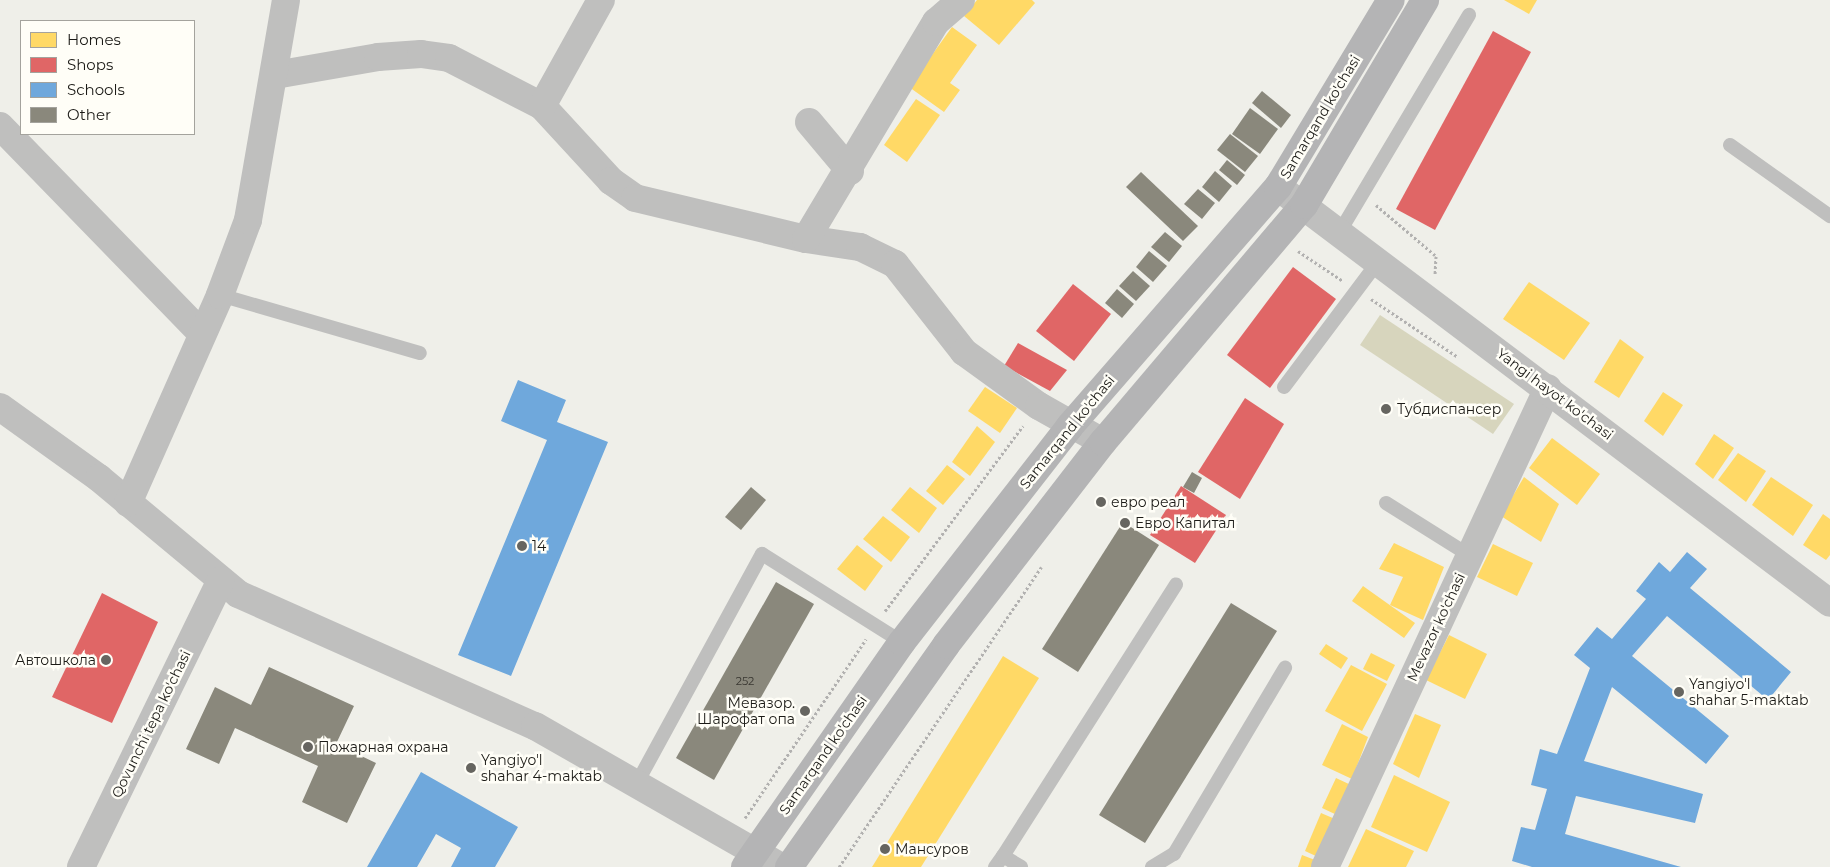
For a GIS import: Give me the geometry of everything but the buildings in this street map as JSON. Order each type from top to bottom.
[{"type":"main road","name":"Samarqand ko'chasi","points":[[750,859],[902,642],[1070,426],[1278,187],[1390,0]]},
{"type":"main road","points":[[789,867],[946,645],[1103,442],[1304,205],[1425,0]]},
{"type":"street","points":[[128,503],[220,295],[248,220],[275,75],[286,0]]},
{"type":"street","points":[[542,106],[601,0]]},
{"type":"street","points":[[806,239],[850,171],[936,22],[962,0]]},
{"type":"street","points":[[275,75],[378,57],[421,54],[449,58],[542,106],[611,181],[635,198],[806,239],[860,247],[895,264],[964,352],[1070,426],[1103,442]]},
{"type":"street","points":[[809,122],[850,171]]},
{"type":"street","points":[[0,126],[202,334]]},
{"type":"street","name":"Yangi hayot ko'chasi","points":[[1278,187],[1548,388],[1830,603]]},
{"type":"street","name":"Mevazor ko'chasi","points":[[1325,867],[1548,388]]},
{"type":"street","points":[[0,407],[128,503],[238,594],[535,726],[637,783],[750,859],[781,867]]},
{"type":"street","name":"Qovunchi tepa ko'chasi","points":[[81,867],[221,580]]},
{"type":"lane","points":[[1339,233],[1364,195],[1469,14]]},
{"type":"lane","points":[[1730,145],[1830,216]]},
{"type":"lane","points":[[1284,387],[1378,262]]},
{"type":"lane","points":[[220,295],[420,353]]},
{"type":"lane","points":[[1386,503],[1469,556]]},
{"type":"lane","points":[[637,783],[762,554],[902,642]]},
{"type":"lane","points":[[1021,867],[999,861],[1176,584]]},
{"type":"lane","points":[[1152,867],[1174,854],[1284,668]]},
{"type":"path","points":[[1364,195],[1436,256]]},
{"type":"path","points":[[1278,236],[1463,360]]},
{"type":"path","points":[[839,867],[1044,563]]},
{"type":"shaded area","points":[[1380,315],[1514,404],[1493,434],[1360,345]]},
{"type":"place","name":"Тубдиспансер","points":[[1386,409]]},
{"type":"place","name":"евро реал","points":[[1101,502]]},
{"type":"place","name":"Евро Капитал","points":[[1125,523]]},
{"type":"place","name":"14","points":[[522,546]]},
{"type":"place","name":"Автошкола","points":[[106,660]]},
{"type":"place","name":"Yangiyo'l shahar 5-maktab","points":[[1679,692]]},
{"type":"place","name":"Мевазор. Шарофат опа","points":[[805,711]]},
{"type":"place","name":"Пожарная охрана","points":[[308,747]]},
{"type":"place","name":"Yangiyo'l shahar 4-maktab","points":[[471,768]]},
{"type":"place","name":"Мансуров","points":[[885,849]]}]
